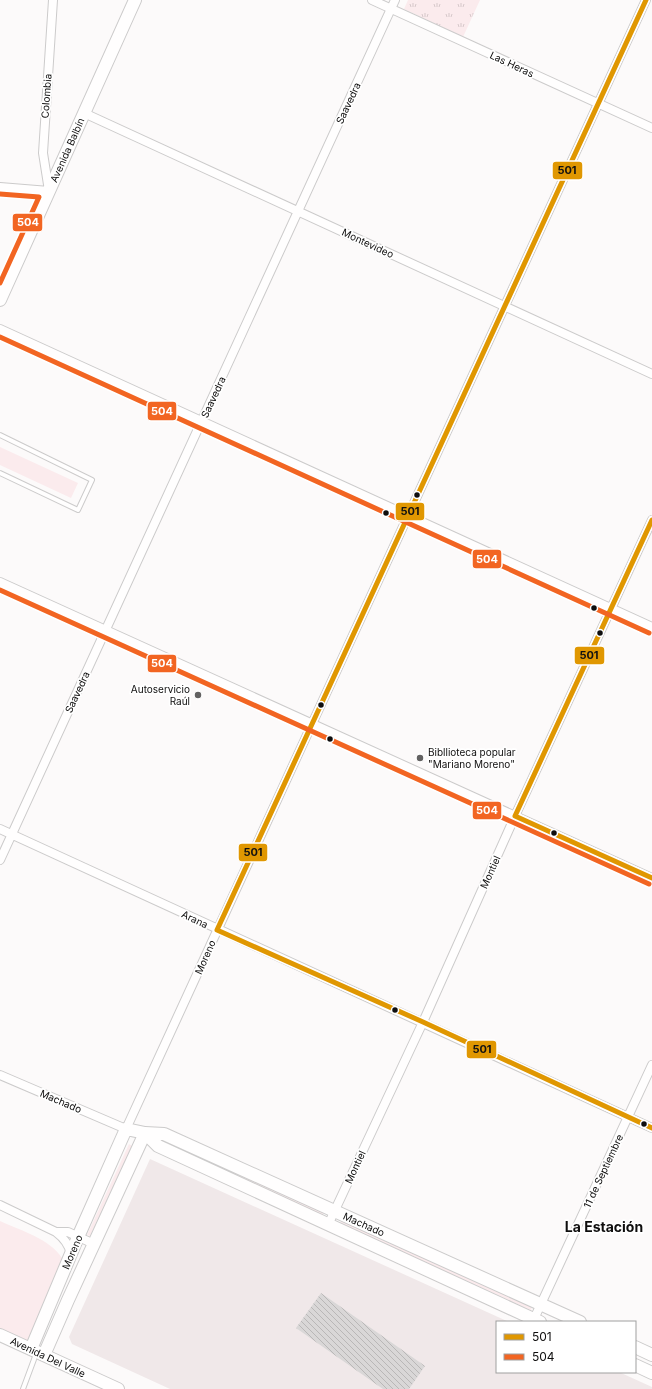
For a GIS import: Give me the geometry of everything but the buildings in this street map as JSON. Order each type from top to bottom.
[{"type":"street","name":"Colombia","points":[[49,191],[43,154],[53,0]]},
{"type":"street","name":"Avenida Balbín","points":[[0,300],[136,0]]},
{"type":"street","name":"Las Heras","points":[[372,0],[652,128]]},
{"type":"street","name":"Saavedra","points":[[0,860],[395,0]]},
{"type":"street","name":"Moreno","points":[[37,1352],[71,1254],[126,1129],[646,0]]},
{"type":"street","name":"Montevideo","points":[[84,113],[652,374]]},
{"type":"street","points":[[0,187],[49,191]]},
{"type":"street","points":[[0,329],[652,627]]},
{"type":"street","name":"Montiel","points":[[328,1225],[423,1022],[515,816],[652,520]]},
{"type":"street","points":[[0,582],[652,878]]},
{"type":"street","name":"Arana","points":[[0,829],[217,930],[423,1022],[652,1128]]},
{"type":"street","name":"11 de Septiembre","points":[[537,1321],[541,1304],[652,1065]]},
{"type":"street","name":"Machado","points":[[0,1075],[126,1129],[145,1133],[164,1134],[578,1321]]},
{"type":"street","name":"Moreno","points":[[37,1352],[94,1244],[145,1133]]},
{"type":"street","name":"Machado","points":[[145,1133],[158,1146],[537,1321]]},
{"type":"street","points":[[0,1206],[56,1232],[64,1239],[70,1248],[71,1254]]},
{"type":"street","points":[[56,1232],[68,1232],[94,1244]]},
{"type":"street","name":"Avenida Del Valle","points":[[0,1335],[118,1389]]},
{"type":"street","points":[[636,1347],[652,1355]]},
{"type":"street","points":[[636,1365],[652,1373]]},
{"type":"lane","points":[[0,435],[92,480],[78,510],[0,473]]},
{"type":"lane","points":[[23,1389],[37,1352]]},
{"type":"shaded area","points":[[150,1159],[507,1321],[496,1321],[496,1373],[621,1373],[652,1387],[652,1389],[170,1389],[72,1344],[69,1337]]},
{"type":"green space","points":[[408,0],[480,0],[463,37],[404,9]]},
{"type":"green space","points":[[0,447],[78,483],[71,498],[0,465]]},
{"type":"green space","points":[[160,1138],[324,1212],[322,1216],[159,1141]]},
{"type":"green space","points":[[129,1144],[132,1146],[90,1236],[87,1235]]},
{"type":"green space","points":[[0,1221],[42,1240],[57,1251],[62,1258],[62,1263],[27,1344],[0,1331]]},
{"type":"green space","points":[[341,1221],[532,1307],[531,1310],[340,1224]]},
{"type":"transit line","name":"501","points":[[646,0],[217,930],[423,1022],[652,1128]]},
{"type":"transit line","name":"504","points":[[0,194],[39,197],[0,283]]},
{"type":"transit line","name":"504","points":[[0,337],[649,633]]},
{"type":"transit line","name":"501","points":[[652,520],[515,816],[652,878]]},
{"type":"transit line","name":"504","points":[[0,590],[649,884]]},
{"type":"place","name":"Autoservicio Raúl","points":[[198,695]]},
{"type":"place","name":"Bibllioteca popular \"Mariano Moreno\"","points":[[420,758]]},
{"type":"district","name":"La Estación","points":[[604,1226]]}]
